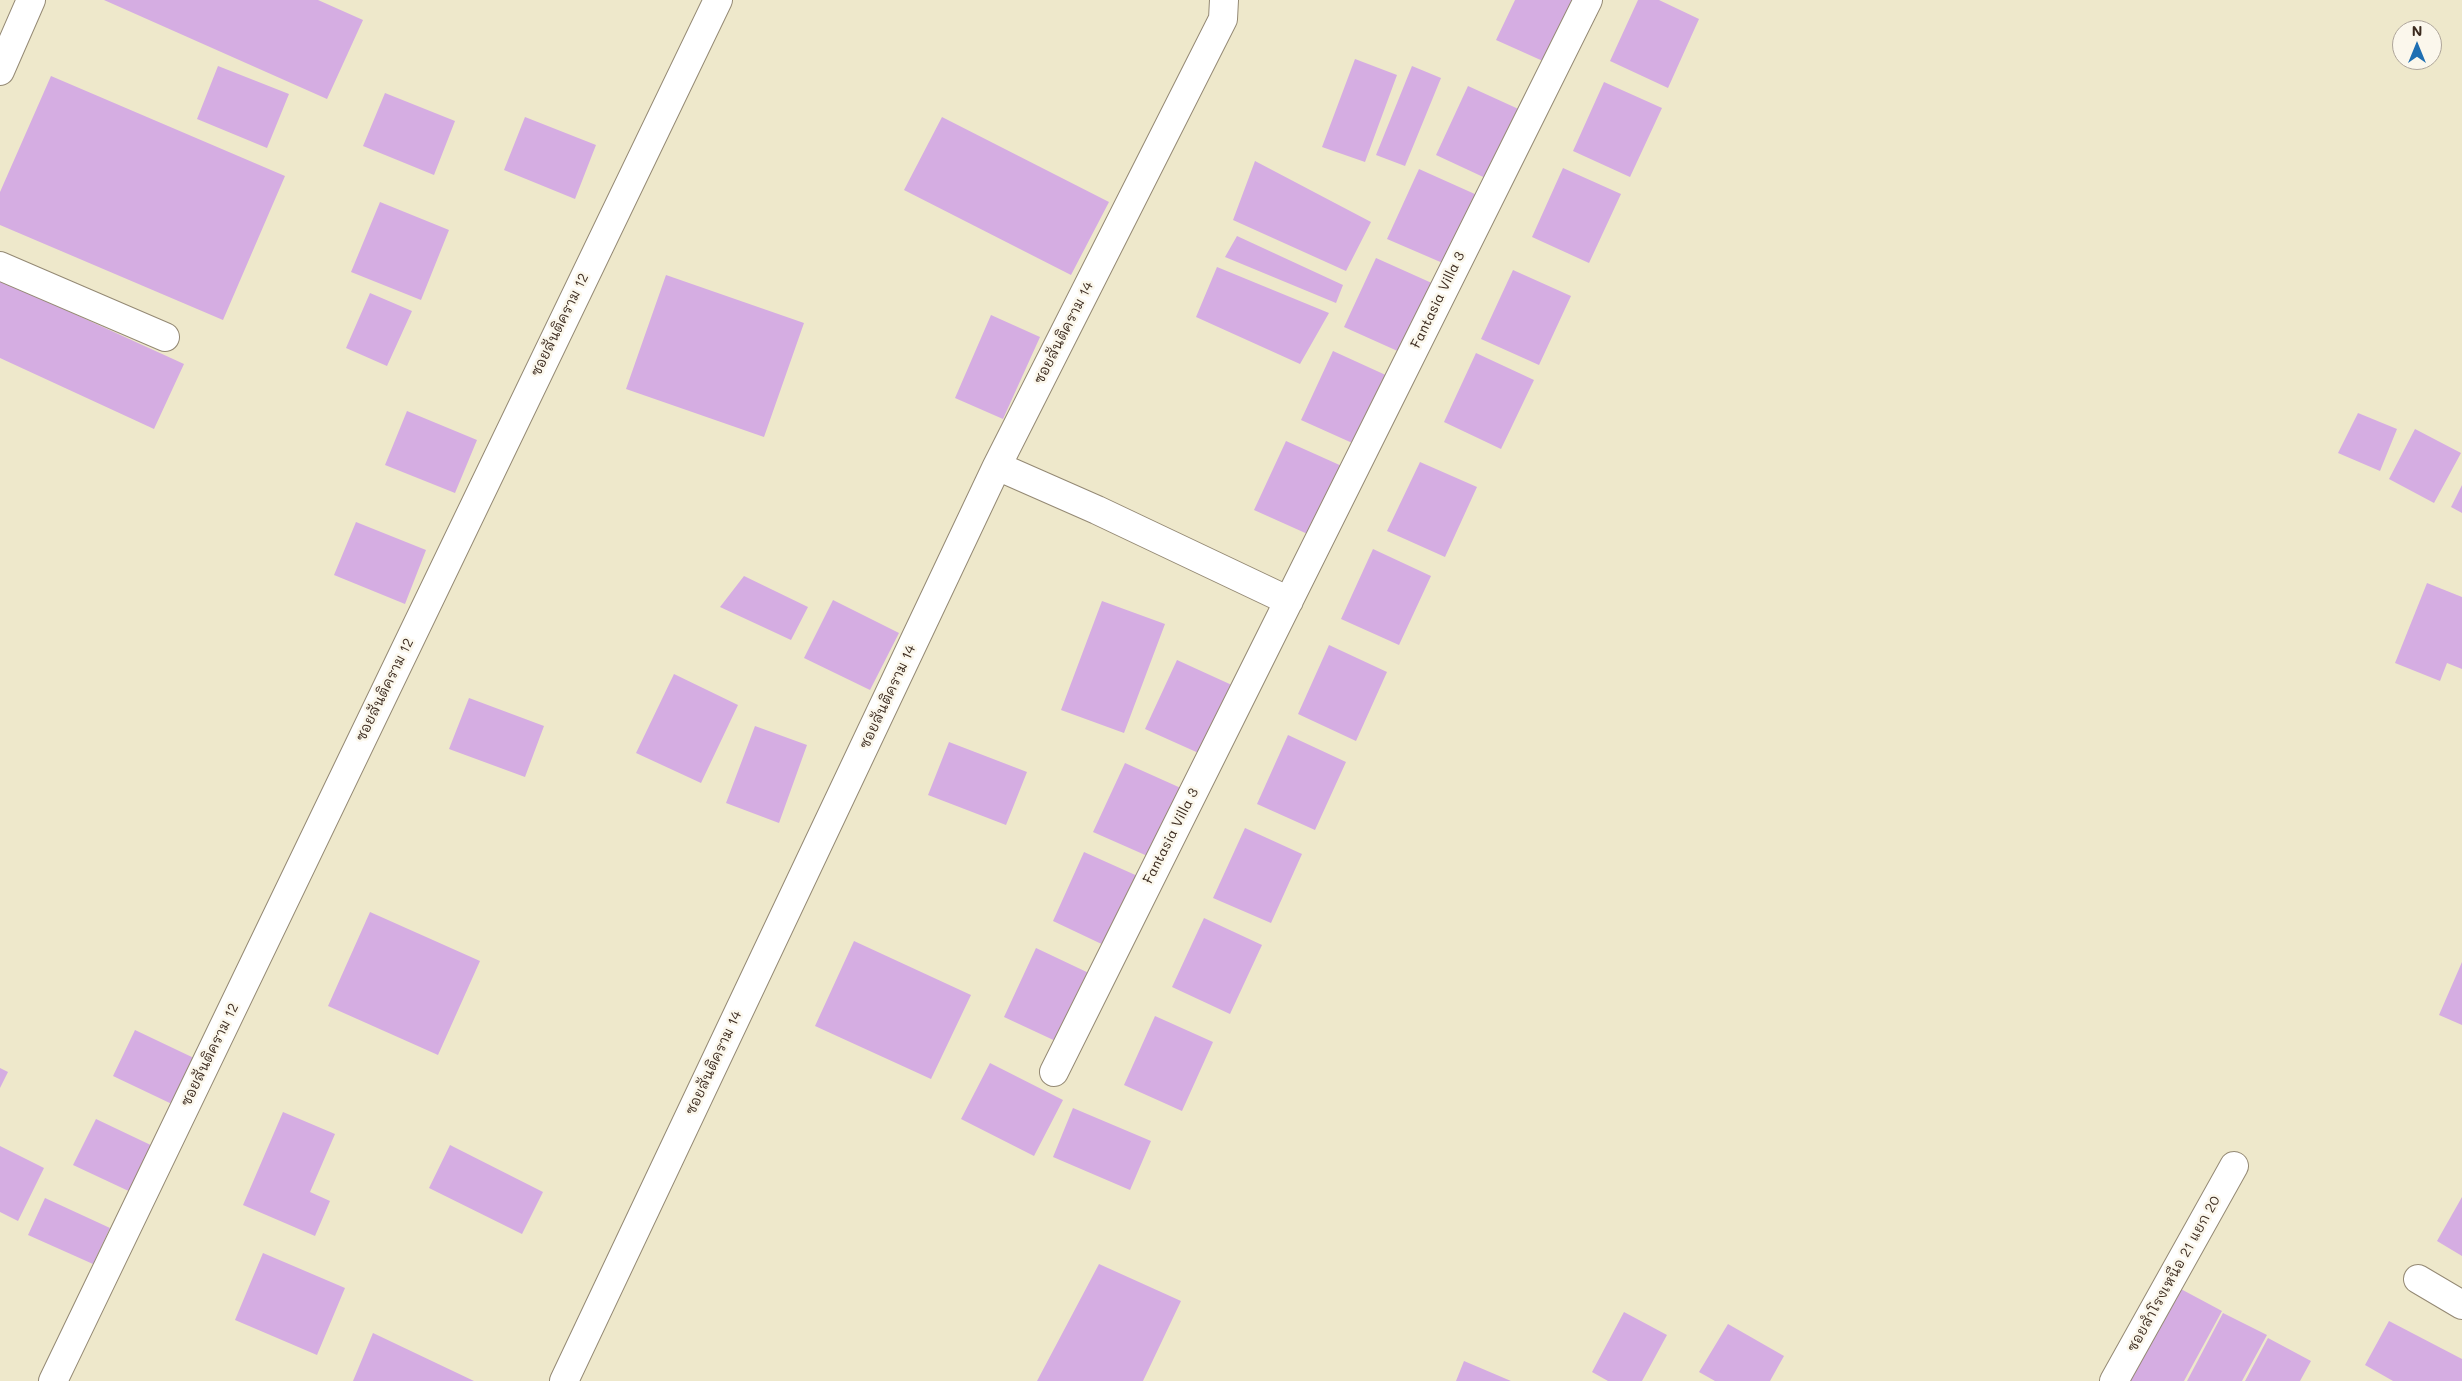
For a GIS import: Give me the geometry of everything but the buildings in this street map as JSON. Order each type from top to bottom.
[{"type":"street","points":[[0,71],[31,0]]},
{"type":"street","name":"ซอยสันติคราม 12","points":[[53,1381],[718,0]]},
{"type":"street","name":"Fantasia Villa 3","points":[[1054,1072],[1588,0]]},
{"type":"street","name":"ซอยสันติคราม 14","points":[[564,1381],[997,466],[1224,10]]},
{"type":"street","points":[[0,266],[165,337]]},
{"type":"street","points":[[997,466],[1097,510],[1289,601]]},
{"type":"street","name":"ซอยสำโรงเหนือ 21 แยก 20","points":[[2114,1381],[2234,1166]]},
{"type":"street","points":[[2418,1279],[2462,1304]]}]
